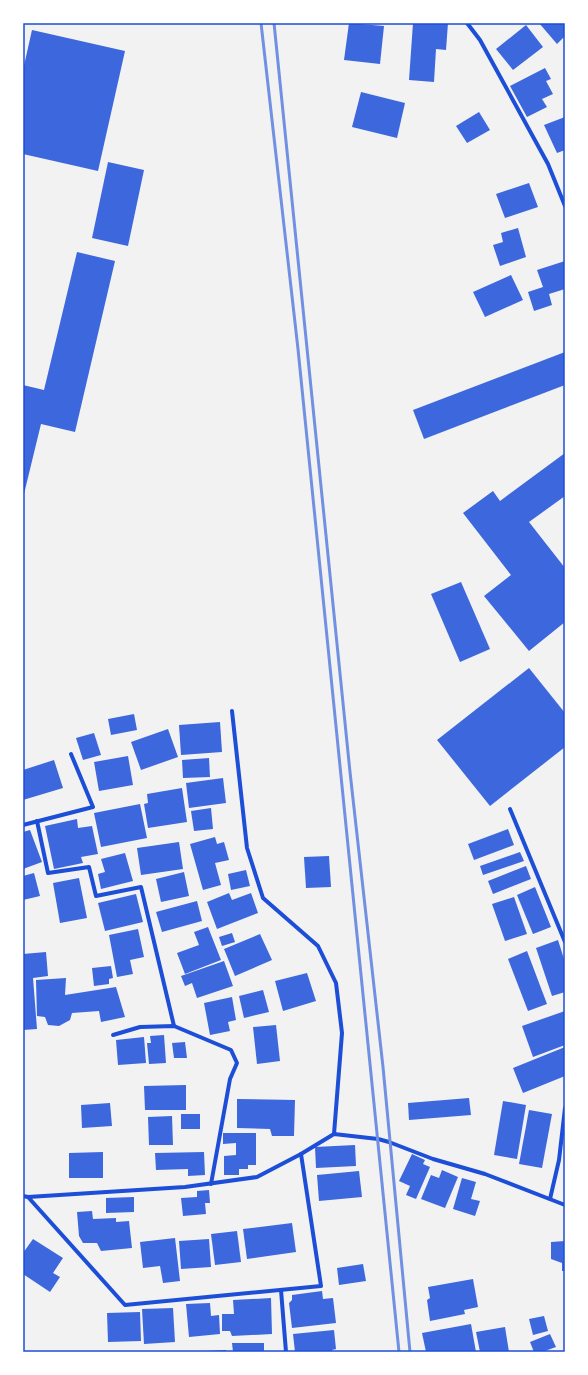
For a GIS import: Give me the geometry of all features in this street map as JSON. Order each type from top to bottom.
[{"type":"street","points":[[467,23],[480,40],[548,164],[565,206]]},
{"type":"street","points":[[232,711],[247,848],[264,898],[318,946],[336,983],[342,1033],[334,1134]]},
{"type":"street","points":[[23,825],[93,807],[71,754]]},
{"type":"street","points":[[510,809],[565,942]]},
{"type":"street","points":[[37,821],[48,873],[89,867],[96,896],[141,886],[174,1026]]},
{"type":"street","points":[[113,1035],[140,1027],[174,1026],[231,1050],[237,1063],[230,1079],[211,1184]]},
{"type":"street","points":[[550,1199],[559,1160],[565,1108]]},
{"type":"street","points":[[23,1196],[28,1197],[185,1187],[257,1177],[301,1154],[334,1134],[378,1139],[389,1142],[433,1159],[485,1174],[565,1206]]},
{"type":"street","points":[[28,1197],[125,1305],[321,1286],[301,1154]]},
{"type":"street","points":[[281,1290],[286,1352]]},
{"type":"building","points":[[349,23],[384,26],[380,64],[344,60]]},
{"type":"building","points":[[413,23],[448,23],[446,50],[436,49],[434,82],[409,80]]},
{"type":"building","points":[[539,23],[565,23],[565,36],[557,44]]},
{"type":"building","points":[[526,25],[543,47],[513,70],[496,49]]},
{"type":"building","points":[[32,30],[125,51],[98,171],[23,154],[23,70]]},
{"type":"building","points":[[545,68],[551,79],[546,81],[553,94],[542,99],[547,107],[527,117],[510,86]]},
{"type":"building","points":[[361,92],[405,103],[397,138],[352,127]]},
{"type":"building","points":[[479,112],[490,130],[467,143],[456,126]]},
{"type":"building","points":[[565,117],[565,150],[557,153],[544,125]]},
{"type":"building","points":[[108,162],[144,170],[128,246],[92,238]]},
{"type":"building","points":[[529,183],[538,207],[505,218],[496,194]]},
{"type":"building","points":[[518,228],[526,257],[500,266],[493,245],[503,242],[501,233]]},
{"type":"building","points":[[77,252],[115,261],[75,432],[41,424],[23,498],[23,385],[44,390]]},
{"type":"building","points":[[565,261],[565,289],[549,294],[552,305],[534,311],[528,292],[543,287],[537,270]]},
{"type":"building","points":[[511,275],[523,300],[485,317],[473,292]]},
{"type":"building","points":[[565,352],[565,385],[424,439],[413,410]]},
{"type":"building","points":[[565,453],[565,496],[529,522],[565,568],[565,622],[529,651],[484,596],[511,575],[463,513],[493,491],[500,501]]},
{"type":"building","points":[[461,582],[490,649],[460,662],[431,594]]},
{"type":"building","points":[[529,668],[565,713],[565,747],[490,806],[437,740]]},
{"type":"building","points":[[134,714],[137,730],[111,735],[108,719]]},
{"type":"building","points":[[220,722],[222,752],[181,755],[179,725]]},
{"type":"building","points":[[168,729],[178,757],[141,770],[131,742]]},
{"type":"building","points":[[94,733],[101,755],[83,760],[76,738]]},
{"type":"building","points":[[128,756],[133,785],[99,791],[94,762]]},
{"type":"building","points":[[209,758],[210,777],[183,778],[182,760]]},
{"type":"building","points":[[54,760],[63,788],[23,800],[23,770]]},
{"type":"building","points":[[223,778],[226,803],[189,808],[186,783]]},
{"type":"building","points":[[182,788],[187,822],[148,828],[144,804],[148,803],[147,794]]},
{"type":"building","points":[[140,804],[147,838],[101,847],[94,813]]},
{"type":"building","points":[[211,808],[213,829],[194,831],[191,811]]},
{"type":"building","points":[[77,819],[78,828],[92,826],[98,854],[81,857],[83,863],[54,869],[45,826]]},
{"type":"building","points":[[508,829],[514,845],[474,860],[468,844]]},
{"type":"building","points":[[30,830],[42,862],[23,869],[23,832]]},
{"type":"building","points":[[215,837],[217,844],[224,842],[229,860],[215,863],[221,885],[203,890],[190,844]]},
{"type":"building","points":[[179,842],[183,869],[141,875],[137,848]]},
{"type":"building","points":[[520,852],[524,861],[483,875],[480,866]]},
{"type":"building","points":[[125,853],[133,881],[101,889],[98,874],[105,872],[101,859]]},
{"type":"building","points":[[329,856],[331,887],[306,888],[304,857]]},
{"type":"building","points":[[526,866],[531,879],[493,894],[488,881]]},
{"type":"building","points":[[246,870],[250,886],[231,890],[228,874]]},
{"type":"building","points":[[184,872],[189,896],[161,902],[156,879]]},
{"type":"building","points":[[34,873],[40,896],[23,900],[23,876]]},
{"type":"building","points":[[79,878],[87,918],[60,923],[53,883]]},
{"type":"building","points":[[535,887],[551,927],[533,934],[517,895]]},
{"type":"building","points":[[229,893],[232,900],[251,893],[258,913],[217,929],[207,902]]},
{"type":"building","points":[[136,894],[143,922],[105,931],[98,903]]},
{"type":"building","points":[[514,897],[527,934],[505,941],[492,904]]},
{"type":"building","points":[[197,901],[202,921],[162,932],[156,912]]},
{"type":"building","points":[[208,927],[221,960],[185,974],[177,953],[199,945],[194,932]]},
{"type":"building","points":[[138,929],[144,957],[130,960],[133,974],[117,977],[109,935]]},
{"type":"building","points":[[232,933],[235,942],[222,946],[219,937]]},
{"type":"building","points":[[260,934],[272,960],[235,976],[224,949]]},
{"type":"building","points":[[558,940],[565,962],[565,992],[552,996],[536,948]]},
{"type":"building","points":[[527,951],[547,1004],[528,1011],[508,959]]},
{"type":"building","points":[[46,952],[48,976],[33,978],[37,1029],[23,1030],[23,954]]},
{"type":"building","points":[[224,961],[233,986],[197,998],[192,983],[185,986],[181,976]]},
{"type":"building","points":[[111,966],[113,978],[109,979],[109,984],[94,986],[92,968]]},
{"type":"building","points":[[307,973],[316,1001],[283,1011],[275,981]]},
{"type":"building","points":[[66,978],[65,995],[116,987],[125,1017],[101,1022],[99,1011],[72,1013],[70,1020],[59,1026],[48,1025],[45,1017],[37,1016],[36,980]]},
{"type":"building","points":[[263,990],[269,1012],[244,1018],[239,996]]},
{"type":"building","points":[[232,997],[236,1020],[228,1022],[230,1031],[210,1035],[204,1003]]},
{"type":"building","points":[[565,1011],[565,1045],[533,1057],[522,1026]]},
{"type":"building","points":[[276,1025],[280,1061],[257,1064],[253,1027]]},
{"type":"building","points":[[164,1035],[166,1063],[149,1064],[147,1043],[151,1043],[150,1036]]},
{"type":"building","points":[[144,1037],[146,1063],[118,1065],[116,1040]]},
{"type":"building","points":[[185,1042],[187,1058],[174,1058],[172,1043]]},
{"type":"building","points":[[565,1047],[565,1076],[523,1093],[513,1068]]},
{"type":"building","points":[[186,1085],[186,1110],[145,1110],[144,1086]]},
{"type":"building","points":[[469,1098],[471,1115],[409,1120],[408,1103]]},
{"type":"building","points":[[237,1099],[295,1100],[294,1136],[272,1136],[270,1129],[237,1128]]},
{"type":"building","points":[[503,1101],[526,1105],[517,1159],[494,1155]]},
{"type":"building","points":[[110,1103],[112,1126],[82,1128],[81,1105]]},
{"type":"building","points":[[529,1110],[552,1114],[542,1168],[519,1164]]},
{"type":"building","points":[[181,1114],[200,1114],[200,1129],[181,1129]]},
{"type":"building","points":[[172,1116],[173,1145],[149,1145],[148,1117]]},
{"type":"building","points":[[223,1133],[256,1133],[256,1165],[248,1165],[248,1169],[239,1169],[239,1175],[224,1175],[224,1156],[236,1155],[236,1143],[223,1144]]},
{"type":"building","points":[[355,1145],[356,1166],[316,1168],[315,1147]]},
{"type":"building","points":[[103,1152],[103,1178],[69,1178],[69,1153]]},
{"type":"building","points":[[204,1152],[205,1175],[188,1176],[188,1169],[156,1170],[155,1153]]},
{"type":"building","points":[[412,1154],[425,1160],[423,1164],[430,1167],[416,1199],[406,1195],[410,1186],[399,1181]]},
{"type":"building","points":[[442,1170],[458,1177],[445,1208],[421,1199],[431,1175],[439,1178]]},
{"type":"building","points":[[359,1171],[362,1197],[319,1201],[317,1175]]},
{"type":"building","points":[[462,1178],[476,1182],[471,1199],[480,1201],[475,1216],[453,1209]]},
{"type":"building","points":[[209,1190],[210,1203],[205,1203],[206,1214],[183,1216],[181,1198],[197,1197],[197,1191]]},
{"type":"building","points":[[134,1197],[134,1212],[106,1213],[106,1198]]},
{"type":"building","points":[[92,1211],[93,1219],[116,1218],[116,1222],[129,1221],[132,1248],[101,1251],[97,1243],[83,1243],[79,1236],[77,1212]]},
{"type":"building","points":[[292,1223],[296,1252],[247,1259],[243,1229]]},
{"type":"building","points":[[237,1231],[241,1262],[215,1265],[211,1234]]},
{"type":"building","points":[[175,1238],[180,1281],[163,1283],[160,1266],[143,1268],[140,1242]]},
{"type":"building","points":[[33,1239],[63,1258],[53,1273],[60,1277],[50,1292],[23,1274],[23,1253]]},
{"type":"building","points":[[209,1239],[211,1267],[181,1269],[179,1241]]},
{"type":"building","points":[[565,1241],[565,1271],[562,1271],[562,1263],[551,1259],[551,1242]]},
{"type":"building","points":[[363,1264],[366,1281],[339,1285],[337,1268]]},
{"type":"building","points":[[473,1279],[478,1307],[464,1310],[465,1314],[430,1321],[427,1300],[430,1298],[428,1287]]},
{"type":"building","points":[[322,1291],[323,1299],[333,1298],[336,1323],[292,1328],[289,1303],[292,1300],[292,1295]]},
{"type":"building","points":[[271,1298],[272,1334],[232,1336],[230,1331],[222,1331],[222,1314],[234,1314],[233,1300]]},
{"type":"building","points":[[210,1303],[211,1316],[219,1315],[220,1334],[189,1337],[186,1304]]},
{"type":"building","points":[[173,1308],[175,1342],[144,1344],[142,1309]]},
{"type":"building","points":[[140,1312],[141,1341],[108,1342],[107,1313]]},
{"type":"building","points":[[544,1316],[548,1331],[533,1335],[529,1319]]},
{"type":"building","points":[[471,1324],[476,1352],[426,1352],[422,1333]]},
{"type":"building","points":[[505,1327],[509,1352],[480,1352],[476,1332]]},
{"type":"building","points":[[334,1330],[336,1349],[332,1350],[332,1352],[295,1352],[293,1334]]},
{"type":"building","points":[[550,1334],[556,1347],[542,1352],[534,1352],[530,1342]]},
{"type":"building","points":[[232,1343],[264,1343],[264,1352],[233,1352]]},
{"type":"building","points":[[226,1350],[226,1352],[206,1352],[206,1351]]},
{"type":"railway","points":[[261,23],[298,349],[399,1352]]},
{"type":"railway","points":[[274,23],[350,772],[383,1067],[410,1352]]}]
